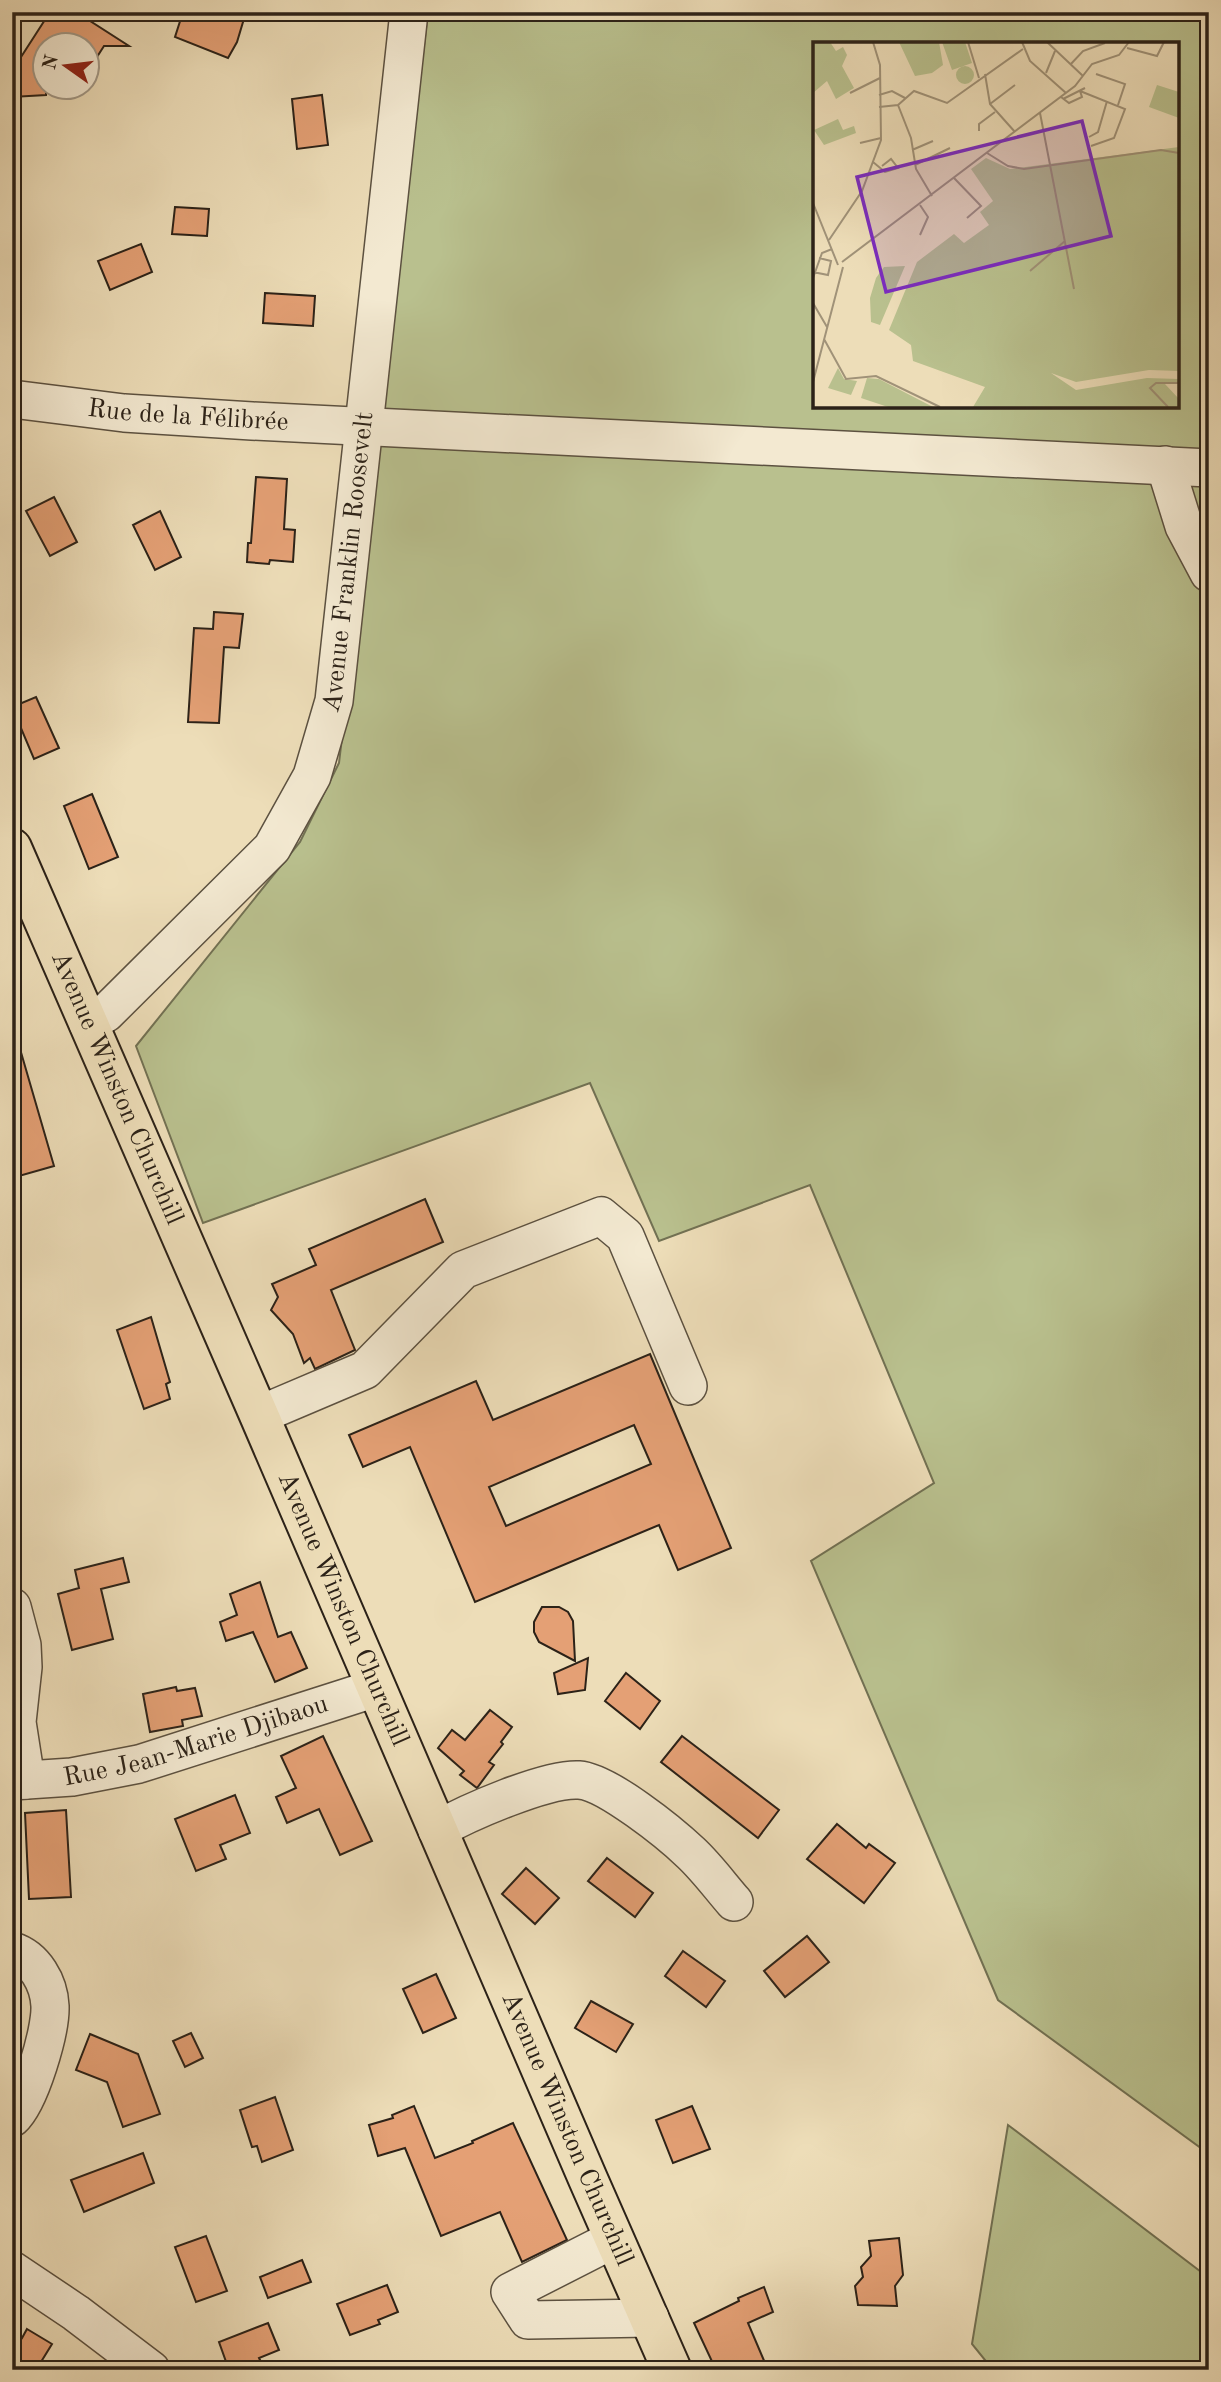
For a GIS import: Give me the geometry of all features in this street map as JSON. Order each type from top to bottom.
[{"type":"main road","name":"Avenue Winston Churchill","points":[[12,848],[672,2370]]},
{"type":"street","name":"Avenue Franklin Roosevelt","points":[[88,1023],[106,1013],[272,848],[312,776],[334,701],[409,12]]},
{"type":"street","name":"Rue de la Félibrée","points":[[12,400],[124,413],[1209,468]]},
{"type":"street","points":[[1166,465],[1184,526],[1209,573]]},
{"type":"street","points":[[259,1415],[365,1370],[463,1270],[601,1216],[625,1236],[688,1386]]},
{"type":"street","points":[[12,1607],[22,1645],[23,1667],[17,1722],[19,1781]]},
{"type":"street","name":"Rue Jean-Marie Djibaou","points":[[19,1781],[72,1777],[139,1764],[376,1688]]},
{"type":"street","points":[[437,1830],[457,1818],[537,1788],[560,1781],[582,1780],[620,1797],[691,1853],[734,1902]]},
{"type":"street","points":[[12,1951],[33,1962],[43,1979],[50,2006],[44,2043],[27,2097],[19,2112],[12,2118]]},
{"type":"street","points":[[614,2239],[510,2292],[528,2320],[650,2318]]},
{"type":"street","points":[[12,2270],[76,2313],[151,2370]]},
{"type":"green space","points":[[428,12],[1209,12],[1209,2154],[998,2000],[811,1561],[934,1483],[810,1185],[659,1241],[590,1083],[203,1223],[136,1046],[300,842],[339,763]]},
{"type":"green space","points":[[1008,2125],[1209,2278],[1209,2370],[993,2370],[972,2344]]},
{"type":"building","points":[[50,12],[76,12],[129,46],[104,46],[102,49],[102,32],[37,32]]},
{"type":"building","points":[[183,12],[246,12],[237,42],[228,58],[175,37]]},
{"type":"building","points":[[32,40],[32,96],[12,97],[12,71]]},
{"type":"building","points":[[322,95],[328,145],[297,149],[292,99]]},
{"type":"building","points":[[175,207],[209,209],[207,236],[172,234]]},
{"type":"building","points":[[141,244],[152,272],[110,290],[98,261]]},
{"type":"building","points":[[265,293],[315,296],[313,326],[263,323]]},
{"type":"building","points":[[256,477],[287,479],[284,529],[295,530],[293,562],[247,562]]},
{"type":"building","points":[[54,497],[77,542],[50,556],[26,511]]},
{"type":"building","points":[[160,511],[181,557],[155,570],[133,525]]},
{"type":"building","points":[[214,612],[243,614],[239,648],[224,647],[219,723],[188,722],[194,628],[213,629]]},
{"type":"building","points":[[36,697],[59,748],[34,759],[12,707]]},
{"type":"building","points":[[92,794],[118,857],[89,869],[64,806]]},
{"type":"building","points":[[18,1042],[54,1166],[12,1178],[12,1043]]},
{"type":"building","points":[[425,1199],[443,1242],[331,1290],[355,1350],[315,1369],[310,1358],[304,1363],[293,1334],[271,1310],[278,1297],[272,1284],[316,1265],[309,1249]]},
{"type":"building","points":[[151,1317],[170,1382],[166,1384],[170,1399],[144,1409],[117,1330]]},
{"type":"building","points":[[650,1354],[731,1548],[678,1570],[659,1525],[475,1602],[410,1447],[363,1467],[349,1435],[476,1381],[493,1420]],"holes":[[[634,1425],[651,1464],[506,1526],[489,1487]]]},
{"type":"building","points":[[123,1558],[129,1582],[101,1589],[113,1639],[72,1650],[58,1594],[79,1588],[75,1570]]},
{"type":"building","points":[[260,1582],[278,1637],[291,1632],[307,1668],[275,1682],[253,1632],[226,1641],[220,1622],[237,1615],[230,1594]]},
{"type":"building","points":[[542,1607],[559,1607],[568,1612],[573,1621],[575,1661],[539,1642],[534,1632],[534,1622]]},
{"type":"building","points":[[588,1658],[585,1690],[558,1694],[554,1673]]},
{"type":"building","points":[[626,1673],[660,1701],[640,1729],[605,1701]]},
{"type":"building","points":[[176,1687],[177,1691],[195,1688],[202,1716],[182,1720],[183,1726],[150,1732],[143,1694]]},
{"type":"building","points":[[490,1710],[512,1727],[489,1762],[494,1765],[477,1788],[460,1775],[464,1771],[438,1748],[452,1730],[465,1740]]},
{"type":"building","points":[[323,1736],[372,1841],[340,1855],[319,1809],[287,1823],[276,1797],[296,1788],[281,1756]]},
{"type":"building","points":[[682,1736],[779,1810],[758,1838],[661,1762]]},
{"type":"building","points":[[235,1795],[250,1833],[220,1845],[226,1859],[196,1871],[175,1819]]},
{"type":"building","points":[[66,1810],[71,1897],[29,1899],[25,1813]]},
{"type":"building","points":[[837,1824],[866,1848],[869,1844],[895,1863],[864,1903],[807,1859]]},
{"type":"building","points":[[607,1858],[653,1893],[635,1917],[588,1881]]},
{"type":"building","points":[[526,1868],[559,1898],[535,1924],[502,1894]]},
{"type":"building","points":[[807,1936],[829,1962],[785,1997],[764,1971]]},
{"type":"building","points":[[683,1951],[725,1981],[706,2007],[665,1976]]},
{"type":"building","points":[[436,1974],[456,2018],[423,2033],[403,1989]]},
{"type":"building","points":[[591,2001],[633,2024],[616,2052],[575,2028]]},
{"type":"building","points":[[191,2033],[203,2058],[185,2067],[173,2041]]},
{"type":"building","points":[[90,2034],[138,2054],[160,2114],[123,2127],[107,2082],[76,2070]]},
{"type":"building","points":[[275,2097],[293,2150],[262,2162],[257,2146],[252,2147],[240,2110]]},
{"type":"building","points":[[414,2106],[435,2158],[513,2123],[567,2240],[522,2262],[500,2212],[441,2236],[405,2148],[378,2156],[369,2125],[393,2118],[392,2115]]},
{"type":"building","points":[[692,2106],[710,2149],[673,2163],[656,2120]]},
{"type":"building","points":[[143,2153],[154,2183],[84,2212],[71,2180]]},
{"type":"building","points":[[206,2236],[227,2291],[196,2302],[175,2247]]},
{"type":"building","points":[[899,2238],[903,2275],[895,2286],[897,2306],[858,2305],[855,2286],[863,2277],[861,2267],[871,2256],[869,2241]]},
{"type":"building","points":[[302,2260],[311,2282],[268,2298],[260,2277]]},
{"type":"building","points":[[387,2285],[398,2312],[378,2320],[380,2324],[350,2335],[337,2304]]},
{"type":"building","points":[[764,2287],[773,2312],[748,2323],[768,2370],[716,2370],[694,2323],[739,2301],[738,2298]]},
{"type":"building","points":[[268,2323],[279,2350],[259,2358],[261,2362],[241,2370],[229,2370],[219,2342]]},
{"type":"building","points":[[27,2329],[52,2344],[36,2370],[12,2370],[12,2332],[22,2338]]}]
